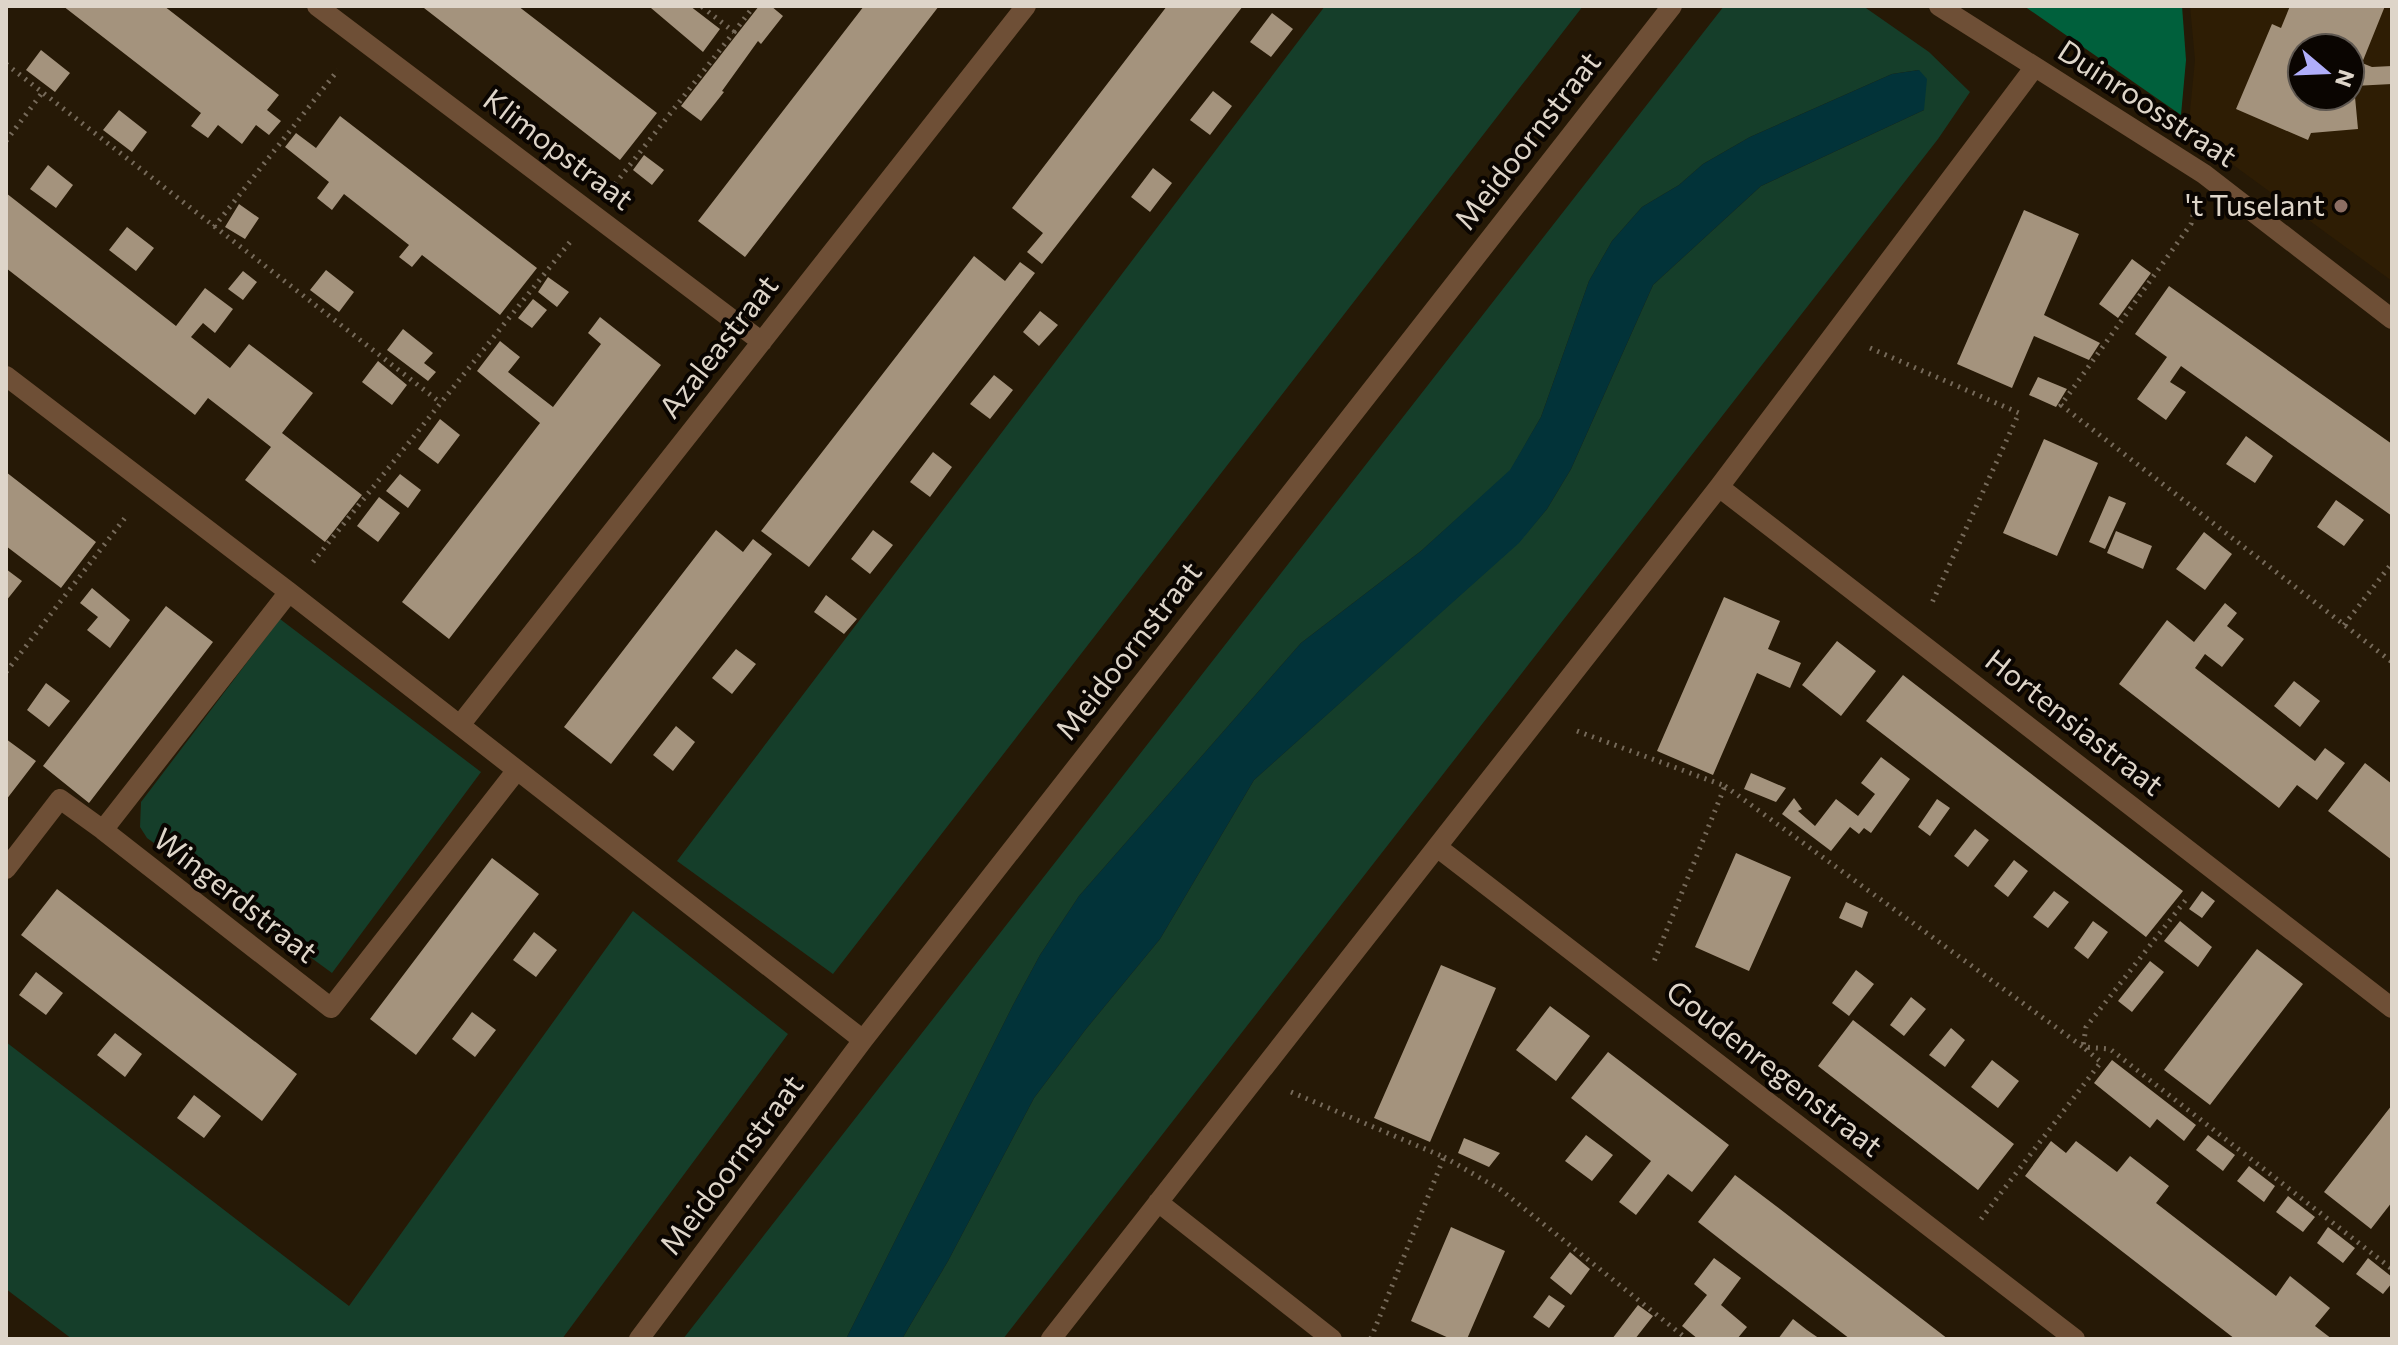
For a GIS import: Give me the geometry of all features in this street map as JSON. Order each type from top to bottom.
[{"type":"street","name":"Klimopstraat","points":[[317,6],[762,342]]},
{"type":"street","name":"Azaleastraat","points":[[460,725],[1026,6]]},
{"type":"street","name":"Meidoornstraat","points":[[639,1339],[863,1040],[1672,6]]},
{"type":"street","name":"Duinroosstraat","points":[[1939,6],[2204,174],[2392,319]]},
{"type":"street","points":[[1051,1339],[1719,487],[2034,68]]},
{"type":"street","points":[[6,376],[289,592],[863,1040]]},
{"type":"street","name":"Hortensiastraat","points":[[1719,487],[2392,1008]]},
{"type":"street","points":[[6,869],[60,799],[103,830],[289,592]]},
{"type":"street","name":"Wingerdstraat","points":[[103,830],[331,1008],[517,770]]},
{"type":"street","name":"Goudenregenstraat","points":[[1437,847],[2075,1339]]},
{"type":"street","points":[[1158,1202],[1332,1339]]},
{"type":"path","points":[[701,6],[734,32]]},
{"type":"path","points":[[289,592],[754,6]]},
{"type":"path","points":[[214,227],[362,40]]},
{"type":"path","points":[[6,64],[441,403]]},
{"type":"path","points":[[6,141],[42,93]]},
{"type":"path","points":[[2204,174],[2191,224],[2061,405],[2392,662]]},
{"type":"path","points":[[1835,333],[2019,413],[1915,638]]},
{"type":"path","points":[[6,672],[149,486]]},
{"type":"path","points":[[2344,625],[2392,563]]},
{"type":"path","points":[[1538,717],[1725,786],[2101,1062],[1975,1226],[1949,1243]]},
{"type":"path","points":[[1638,1002],[1725,786]]},
{"type":"path","points":[[2083,1047],[2086,1027],[2211,868]]},
{"type":"path","points":[[2083,1047],[2110,1049],[2392,1269]]},
{"type":"path","points":[[1256,1077],[1444,1157],[1501,1190],[1687,1339]]},
{"type":"path","points":[[1371,1339],[1444,1157]]},
{"type":"shaded area","name":"'t Tuselant","points":[[2190,6],[2392,6],[2392,281],[2188,132],[2195,60]]},
{"type":"green space","points":[[1325,6],[1583,6],[833,974],[677,861]]},
{"type":"green space","points":[[1724,6],[1863,6],[1929,52],[1970,92],[1938,139],[1003,1339],[902,1339],[948,1261],[1034,1098],[1160,939],[1254,780],[1518,543],[1547,509],[1571,469],[1653,285],[1761,186],[1924,110],[1919,70],[1892,74],[1750,137],[1703,164],[1679,185],[1642,207],[1612,241],[1589,281],[1541,417],[1510,471],[1421,551],[1301,643],[1079,896],[1040,955],[1013,1005],[846,1339],[683,1339]]},
{"type":"green space","points":[[2024,6],[2182,6],[2186,60],[2181,115]]},
{"type":"green space","points":[[280,619],[481,772],[332,973],[147,838],[140,827],[141,802]]},
{"type":"green space","points":[[633,911],[788,1034],[562,1339],[72,1339],[6,1289],[6,1042],[349,1306]]},
{"type":"water","points":[[1919,70],[1927,79],[1924,110],[1761,186],[1653,285],[1571,469],[1547,509],[1519,543],[1254,780],[1160,939],[1034,1098],[948,1261],[902,1339],[846,1339],[1013,1005],[1040,955],[1079,896],[1301,643],[1421,551],[1510,470],[1541,417],[1589,281],[1612,241],[1642,207],[1679,185],[1703,164],[1750,137],[1892,74]]},
{"type":"building","points":[[63,6],[164,6],[279,95],[267,110],[281,121],[269,135],[256,125],[242,144],[218,125],[208,138],[191,126],[201,113]]},
{"type":"building","points":[[425,6],[518,6],[657,113],[620,160]]},
{"type":"building","points":[[652,6],[690,6],[720,29],[703,52]]},
{"type":"building","points":[[759,6],[771,6],[783,16],[761,44],[758,41],[701,121],[681,106]]},
{"type":"building","points":[[864,6],[939,6],[745,257],[698,221]]},
{"type":"building","points":[[1167,6],[1243,6],[1042,264],[1027,252],[1043,233],[1012,208]]},
{"type":"building","points":[[2290,6],[2385,6],[2366,53],[2366,32],[2286,32],[2286,112],[2356,112],[2358,129],[2311,133],[2308,140],[2236,109],[2272,24],[2281,28]]},
{"type":"building","points":[[1272,13],[1293,29],[1271,57],[1250,42]]},
{"type":"building","points":[[41,50],[70,73],[55,92],[26,70]]},
{"type":"building","points":[[2366,65],[2392,66],[2392,84],[2366,85]]},
{"type":"building","points":[[1213,91],[1232,106],[1210,135],[1190,120]]},
{"type":"building","points":[[119,110],[147,132],[132,152],[103,130]]},
{"type":"building","points":[[340,116],[537,268],[500,315],[422,255],[412,267],[399,257],[409,245],[344,194],[332,210],[317,198],[329,182],[285,147],[296,133],[316,148]]},
{"type":"building","points":[[644,155],[664,170],[652,185],[633,170]]},
{"type":"building","points":[[48,165],[73,185],[56,208],[30,189]]},
{"type":"building","points":[[1153,168],[1172,183],[1150,212],[1131,197]]},
{"type":"building","points":[[6,193],[176,326],[205,288],[233,309],[215,333],[203,323],[191,337],[230,368],[249,344],[313,393],[282,433],[362,495],[325,542],[245,480],[271,447],[208,398],[195,415],[6,268]]},
{"type":"building","points":[[239,204],[259,218],[245,239],[225,227]]},
{"type":"building","points":[[2024,210],[2079,234],[2044,315],[2100,343],[2089,360],[2034,336],[2012,388],[1957,364]]},
{"type":"building","points":[[127,227],[154,248],[136,271],[109,250]]},
{"type":"building","points":[[974,256],[1005,281],[1020,262],[1035,273],[809,567],[761,531]]},
{"type":"building","points":[[2132,259],[2151,273],[2118,318],[2099,304]]},
{"type":"building","points":[[326,270],[354,292],[339,312],[310,290]]},
{"type":"building","points":[[243,271],[257,282],[243,300],[228,289]]},
{"type":"building","points":[[548,277],[569,292],[557,307],[538,292]]},
{"type":"building","points":[[2169,286],[2392,444],[2392,516],[2181,366],[2170,382],[2186,392],[2166,420],[2137,399],[2167,357],[2135,334]]},
{"type":"building","points":[[533,299],[547,310],[532,328],[518,318]]},
{"type":"building","points":[[1040,311],[1058,325],[1039,346],[1023,332]]},
{"type":"building","points":[[600,317],[661,365],[449,639],[402,602],[540,423],[477,371],[500,341],[520,357],[508,372],[553,407],[601,344],[588,333]]},
{"type":"building","points":[[403,329],[433,353],[424,363],[436,372],[428,381],[387,350]]},
{"type":"building","points":[[378,361],[407,385],[392,405],[362,382]]},
{"type":"building","points":[[994,375],[1013,390],[990,419],[970,404]]},
{"type":"building","points":[[2038,377],[2067,389],[2056,407],[2029,395]]},
{"type":"building","points":[[440,419],[460,435],[438,464],[418,449]]},
{"type":"building","points":[[2246,436],[2273,456],[2255,483],[2226,464]]},
{"type":"building","points":[[2044,439],[2098,463],[2057,556],[2003,533]]},
{"type":"building","points":[[933,452],[952,467],[930,497],[910,482]]},
{"type":"building","points":[[6,472],[96,542],[61,588],[6,546]]},
{"type":"building","points":[[400,474],[421,490],[408,508],[386,491]]},
{"type":"building","points":[[2109,496],[2126,503],[2105,549],[2089,542]]},
{"type":"building","points":[[379,497],[400,513],[378,542],[357,526]]},
{"type":"building","points":[[2336,500],[2364,520],[2344,546],[2317,527]]},
{"type":"building","points":[[716,530],[743,552],[753,539],[772,554],[611,764],[564,727]]},
{"type":"building","points":[[873,530],[893,545],[870,574],[851,559]]},
{"type":"building","points":[[2116,531],[2152,546],[2143,569],[2107,553]]},
{"type":"building","points":[[2204,532],[2232,554],[2205,590],[2176,569]]},
{"type":"building","points":[[6,569],[22,581],[6,601]]},
{"type":"building","points":[[92,588],[130,620],[110,648],[87,630],[98,617],[80,603]]},
{"type":"building","points":[[826,595],[857,619],[844,634],[814,612]]},
{"type":"building","points":[[1724,597],[1780,621],[1768,649],[1801,663],[1790,688],[1757,673],[1713,775],[1657,751]]},
{"type":"building","points":[[2225,603],[2237,613],[2227,626],[2244,639],[2222,667],[2205,654],[2195,668],[2315,761],[2325,748],[2345,763],[2317,800],[2297,785],[2279,808],[2119,684],[2167,620],[2194,642]]},
{"type":"building","points":[[166,606],[213,642],[89,803],[43,766]]},
{"type":"building","points":[[1837,641],[1876,671],[1841,716],[1802,685]]},
{"type":"building","points":[[736,649],[756,664],[732,694],[712,678]]},
{"type":"building","points":[[1903,675],[2183,891],[2146,937],[1866,721]]},
{"type":"building","points":[[2294,681],[2320,701],[2300,727],[2274,706]]},
{"type":"building","points":[[46,683],[70,701],[49,727],[27,710]]},
{"type":"building","points":[[676,726],[695,742],[673,771],[653,755]]},
{"type":"building","points":[[6,739],[36,761],[6,800]]},
{"type":"building","points":[[1881,757],[1910,779],[1871,833],[1864,828],[1859,834],[1850,827],[1831,851],[1782,814],[1794,798],[1802,809],[1798,811],[1815,826],[1836,799],[1858,816],[1875,794],[1861,783]]},
{"type":"building","points":[[2365,763],[2392,784],[2392,860],[2328,811]]},
{"type":"building","points":[[1751,773],[1786,788],[1776,802],[1744,789]]},
{"type":"building","points":[[1937,799],[1950,808],[1930,836],[1918,827]]},
{"type":"building","points":[[1975,829],[1989,840],[1968,867],[1954,856]]},
{"type":"building","points":[[1736,853],[1791,877],[1749,971],[1695,947]]},
{"type":"building","points":[[492,858],[539,894],[416,1055],[370,1019]]},
{"type":"building","points":[[2014,860],[2028,871],[2008,897],[1994,886]]},
{"type":"building","points":[[57,889],[297,1074],[262,1121],[21,935]]},
{"type":"building","points":[[2054,891],[2069,902],[2048,928],[2033,917]]},
{"type":"building","points":[[2202,891],[2215,901],[2202,918],[2189,909]]},
{"type":"building","points":[[1846,902],[1868,912],[1862,928],[1839,918]]},
{"type":"building","points":[[2093,921],[2108,932],[2088,959],[2074,948]]},
{"type":"building","points":[[2180,921],[2212,947],[2198,967],[2164,941]]},
{"type":"building","points":[[534,932],[557,950],[536,977],[513,960]]},
{"type":"building","points":[[2257,949],[2303,984],[2210,1105],[2164,1070]]},
{"type":"building","points":[[2150,961],[2164,972],[2132,1012],[2118,1001]]},
{"type":"building","points":[[1441,965],[1496,988],[1430,1142],[1374,1118]]},
{"type":"building","points":[[1856,970],[1874,984],[1849,1016],[1832,1003]]},
{"type":"building","points":[[36,972],[63,993],[46,1015],[19,995]]},
{"type":"building","points":[[1911,997],[1926,1009],[1904,1036],[1890,1025]]},
{"type":"building","points":[[1550,1006],[1590,1036],[1556,1081],[1516,1050]]},
{"type":"building","points":[[472,1012],[496,1030],[475,1057],[452,1039]]},
{"type":"building","points":[[1853,1020],[2014,1144],[1978,1190],[1818,1066]]},
{"type":"building","points":[[1951,1028],[1965,1040],[1945,1067],[1929,1055]]},
{"type":"building","points":[[115,1033],[142,1054],[125,1077],[97,1055]]},
{"type":"building","points":[[1608,1052],[1729,1145],[1692,1192],[1668,1174],[1636,1215],[1619,1202],[1651,1161],[1571,1098]]},
{"type":"building","points":[[1992,1060],[2019,1081],[1998,1108],[1971,1087]]},
{"type":"building","points":[[2112,1060],[2196,1125],[2184,1141],[2157,1119],[2150,1128],[2094,1083]]},
{"type":"building","points":[[194,1095],[221,1116],[204,1138],[177,1118]]},
{"type":"building","points":[[2392,1105],[2392,1202],[2371,1229],[2324,1192]]},
{"type":"building","points":[[1586,1135],[1613,1155],[1592,1181],[1565,1161]]},
{"type":"building","points":[[2208,1135],[2235,1155],[2223,1171],[2196,1150]]},
{"type":"building","points":[[1464,1138],[1500,1153],[1489,1167],[1458,1153]]},
{"type":"building","points":[[2051,1141],[2066,1153],[2076,1141],[2117,1172],[2130,1156],[2169,1186],[2156,1203],[2276,1296],[2290,1276],[2330,1308],[2315,1326],[2332,1339],[2235,1339],[2025,1176]]},
{"type":"building","points":[[2249,1166],[2275,1186],[2264,1202],[2237,1181]]},
{"type":"building","points":[[1735,1175],[1948,1339],[1850,1339],[1739,1254],[1698,1222]]},
{"type":"building","points":[[2288,1196],[2315,1217],[2303,1232],[2276,1212]]},
{"type":"building","points":[[1451,1227],[1505,1251],[1467,1339],[1451,1339],[1411,1321]]},
{"type":"building","points":[[2328,1227],[2355,1248],[2343,1263],[2317,1243]]},
{"type":"building","points":[[1570,1252],[1590,1269],[1571,1295],[1550,1278]]},
{"type":"building","points":[[1714,1258],[1741,1278],[1721,1305],[1747,1327],[1737,1339],[1698,1339],[1682,1326],[1707,1295],[1694,1284]]},
{"type":"building","points":[[2368,1258],[2392,1277],[2392,1283],[2383,1294],[2356,1274]]},
{"type":"building","points":[[1549,1295],[1565,1306],[1549,1328],[1533,1317]]},
{"type":"building","points":[[1638,1305],[1653,1316],[1635,1339],[1612,1339]]},
{"type":"building","points":[[1793,1319],[1807,1330],[1820,1339],[1778,1339]]},
{"type":"place","name":"'t Tuselant","points":[[2341,206]]}]
